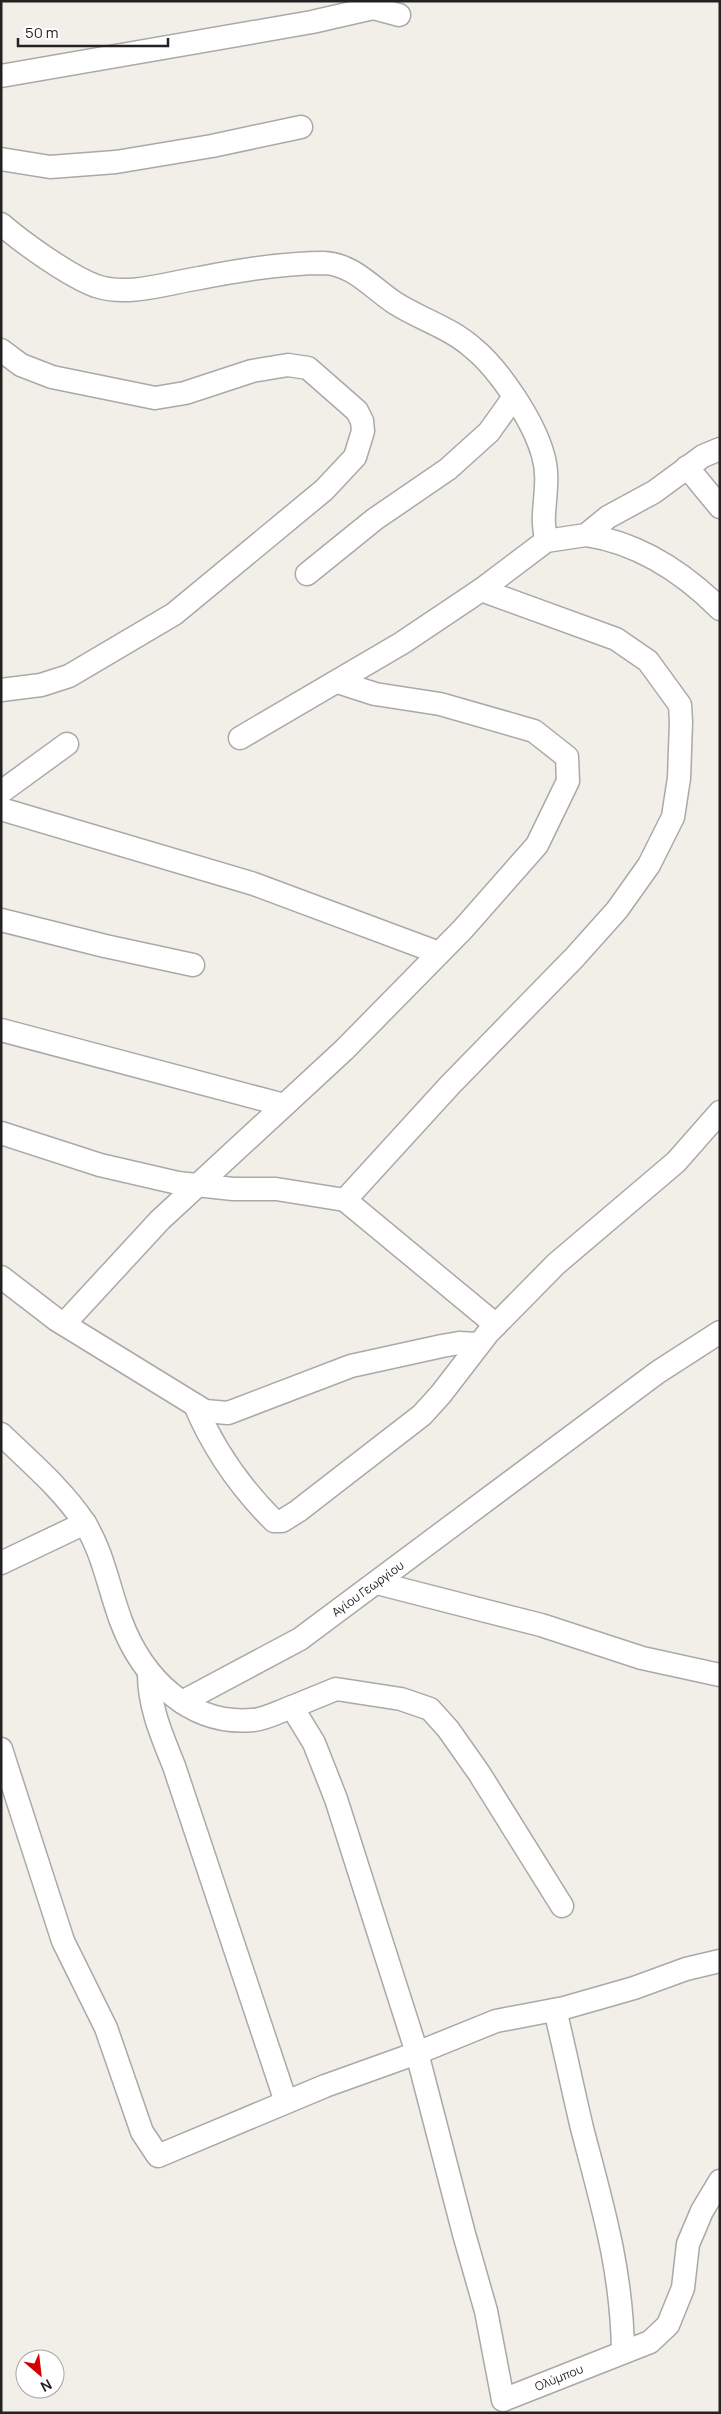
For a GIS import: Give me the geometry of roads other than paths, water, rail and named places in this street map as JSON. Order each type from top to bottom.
[{"type":"street","points":[[1,76],[312,22],[373,8],[399,14]]},
{"type":"street","points":[[1,159],[50,167],[116,162],[212,146],[301,127]]},
{"type":"street","points":[[1,224],[71,273],[96,286],[127,291],[277,266],[325,263],[344,267],[367,280],[393,301],[437,325],[473,348],[514,397],[530,424],[543,455],[548,486],[544,516],[546,541]]},
{"type":"street","points":[[1,350],[21,365],[52,378],[155,398],[185,393],[252,371],[288,365],[308,368],[357,411],[362,421],[363,431],[355,457],[324,490],[174,614],[69,676],[41,685],[1,690]]},
{"type":"street","points":[[307,574],[375,519],[448,469],[489,432],[514,397]]},
{"type":"street","points":[[586,535],[608,517],[654,492],[703,456],[720,449]]},
{"type":"street","points":[[687,467],[720,507]]},
{"type":"street","points":[[240,738],[402,643],[481,590],[546,541],[586,535],[607,538],[656,557],[702,591],[720,609]]},
{"type":"street","points":[[345,1200],[450,1085],[574,958],[617,910],[649,865],[673,817],[679,778],[680,705],[648,661],[616,639],[481,590]]},
{"type":"street","points":[[64,1324],[160,1220],[344,1050],[438,953],[537,845],[568,781],[568,757],[534,731],[440,704],[375,694],[338,682]]},
{"type":"street","points":[[1,792],[67,744]]},
{"type":"street","points":[[1,810],[254,884],[438,953]]},
{"type":"street","points":[[1,920],[105,946],[193,965]]},
{"type":"street","points":[[1,1030],[284,1105]]},
{"type":"street","points":[[195,1405],[207,1435],[240,1483],[274,1521],[282,1521],[298,1511],[422,1415],[441,1394],[478,1344],[496,1325],[556,1264],[676,1162],[720,1112]]},
{"type":"street","points":[[1,1133],[100,1165],[139,1175],[233,1190],[276,1188],[345,1200],[496,1325]]},
{"type":"street","points":[[1,1277],[64,1324],[206,1411],[228,1413],[351,1366],[459,1343],[478,1344]]},
{"type":"street","name":"Αγίου Γεωργίου","points":[[182,1702],[300,1639],[544,1459],[658,1372],[720,1332]]},
{"type":"street","points":[[1,1434],[63,1494],[85,1523],[101,1557],[121,1621],[135,1655],[149,1674],[182,1702],[205,1713],[230,1720],[255,1720],[336,1689],[401,1699],[430,1709],[448,1729],[479,1773],[562,1906]]},
{"type":"street","points":[[1,1563],[85,1523]]},
{"type":"street","points":[[377,1583],[541,1624],[642,1658],[720,1675]]},
{"type":"street","points":[[149,1674],[151,1702],[156,1720],[174,1766],[286,2102]]},
{"type":"street","points":[[292,1707],[314,1743],[336,1799],[417,2053]]},
{"type":"street","points":[[1,1749],[64,1941],[106,2028],[142,2132],[158,2156],[286,2102],[496,2021],[555,2010],[634,1988],[686,1969],[720,1961]]},
{"type":"street","points":[[555,2010],[583,2132],[606,2212],[618,2275],[623,2352],[650,2342],[668,2325],[683,2288],[688,2244],[702,2211],[720,2181]]},
{"type":"street","name":"Ολύμπου","points":[[417,2053],[486,2312],[503,2400],[623,2352]]}]
